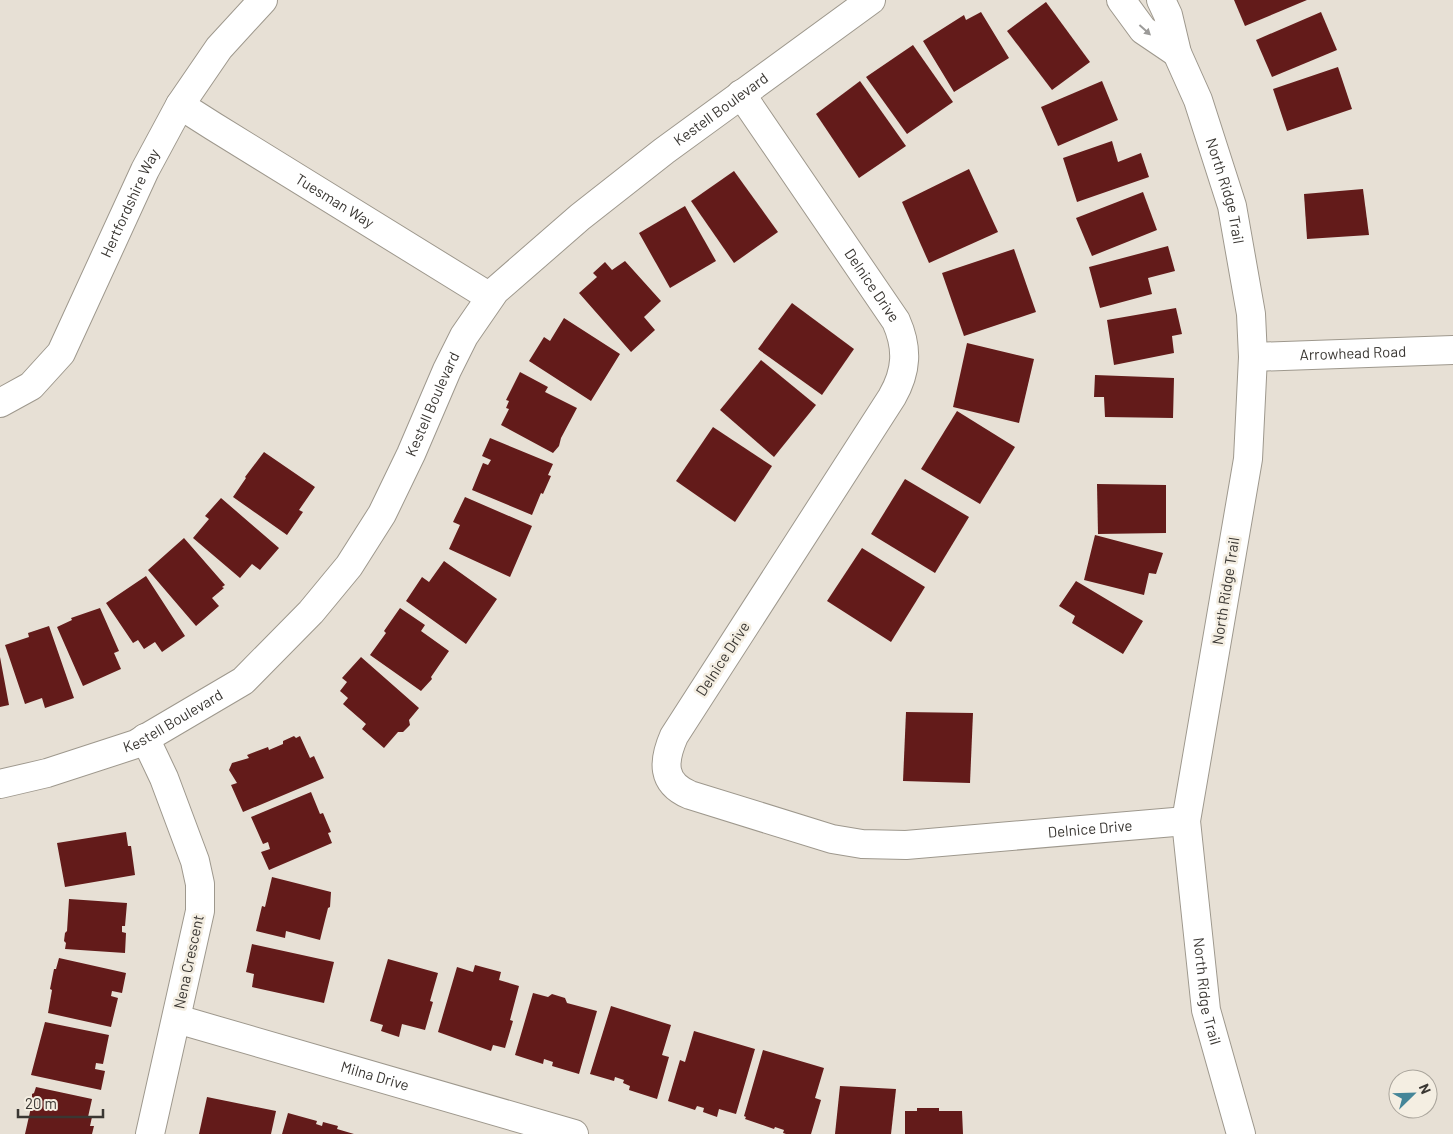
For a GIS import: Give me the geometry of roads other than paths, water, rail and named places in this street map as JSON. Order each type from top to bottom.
[{"type":"street","name":"Hertfordshire Way","points":[[0,403],[31,386],[61,353],[145,170],[180,104],[219,48],[263,0]]},
{"type":"street","name":"Kestell Boulevard","points":[[0,784],[47,773],[136,744],[243,681],[311,612],[350,566],[382,514],[464,336],[490,297],[511,276],[580,217],[664,151],[871,0]]},
{"type":"street","points":[[1121,0],[1143,30],[1177,52]]},
{"type":"street","name":"North Ridge Trail","points":[[1161,0],[1168,15],[1177,52],[1198,100],[1232,206],[1250,314],[1254,357],[1248,459],[1186,821],[1206,1010],[1241,1134]]},
{"type":"street","name":"Delnice Drive","points":[[741,94],[896,322],[904,345],[905,365],[900,382],[892,397],[674,736],[666,767],[671,781],[682,791],[690,795],[832,839],[862,844],[906,845],[1186,821]]},
{"type":"street","name":"Tuesman Way","points":[[180,104],[212,126],[490,297]]},
{"type":"street","name":"Arrowhead Road","points":[[1254,357],[1453,350]]},
{"type":"street","name":"Nena Crescent","points":[[144,738],[164,778],[195,861],[200,884],[200,911],[150,1134]]},
{"type":"street","name":"Milna Drive","points":[[177,1018],[574,1134]]}]
